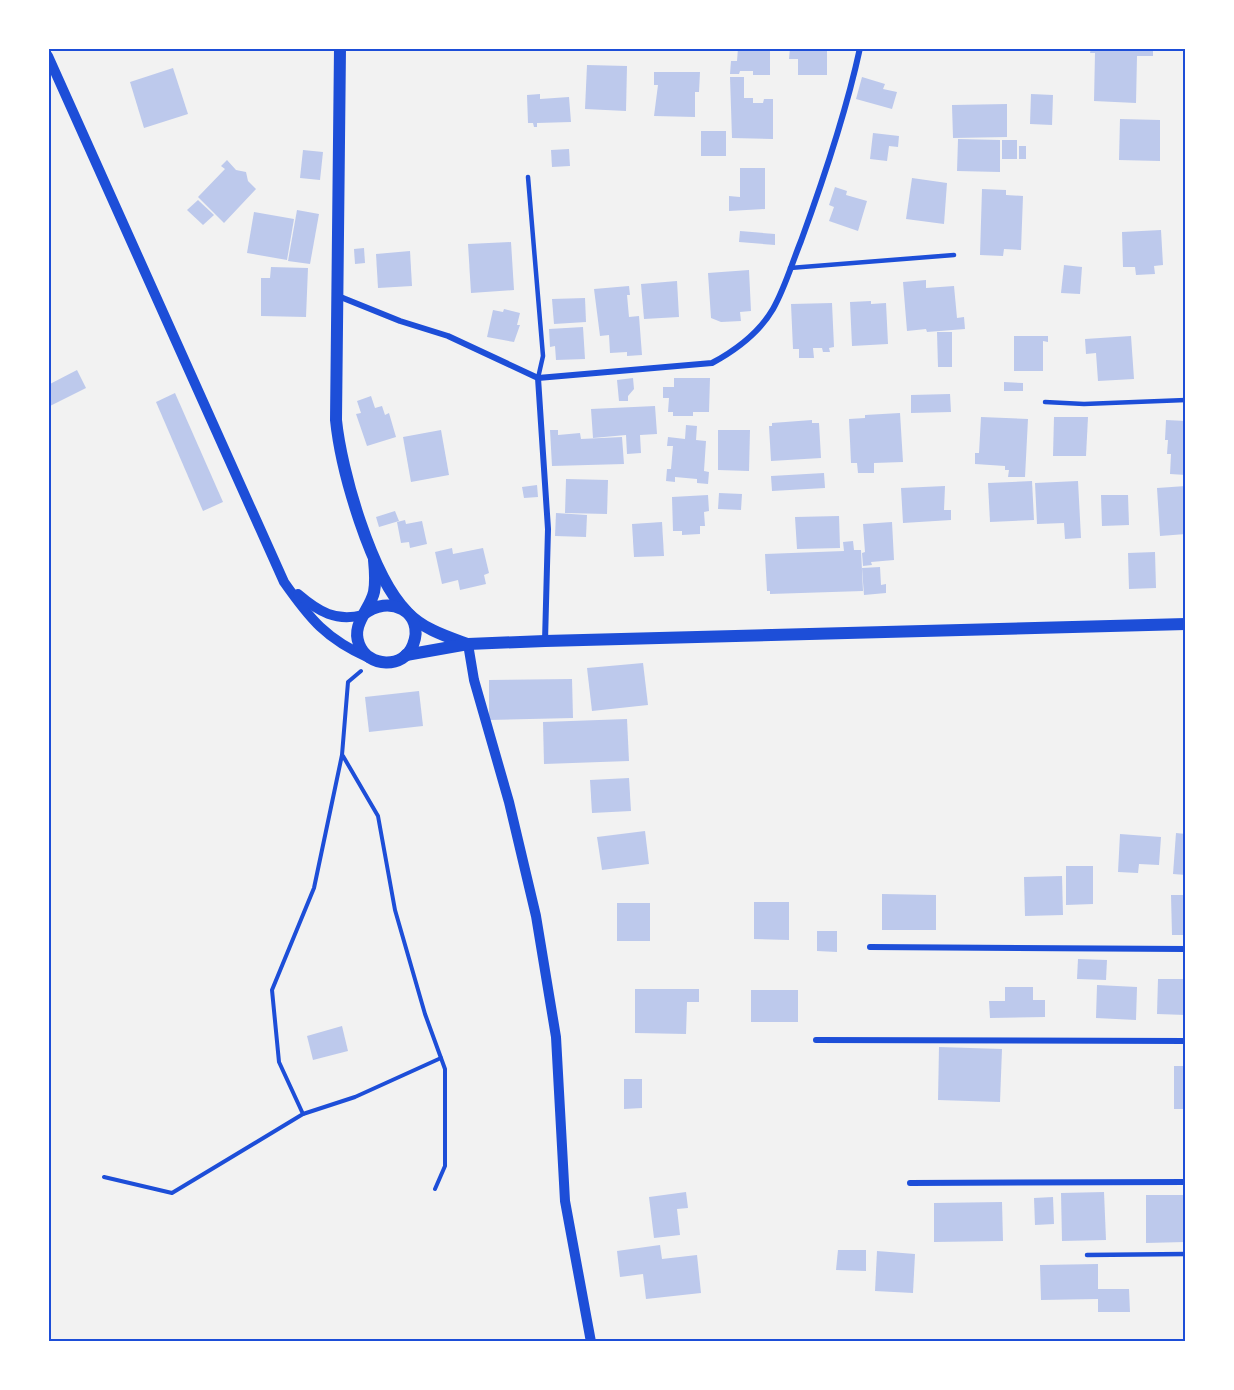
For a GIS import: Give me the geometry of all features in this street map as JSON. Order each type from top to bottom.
[{"type":"main road","points":[[340,48],[336,420],[339,451],[348,484],[373,552],[392,594],[413,620],[415,639],[406,655]]},
{"type":"main road","points":[[373,552],[374,593],[357,633],[359,643],[370,658],[388,663],[406,655],[468,644],[1186,624]]},
{"type":"main road","points":[[363,615],[371,609],[389,604],[407,612],[428,629],[468,644]]},
{"type":"street","points":[[337,296],[400,321],[448,336],[538,378],[712,363],[733,352],[772,310],[813,208],[860,48]]},
{"type":"street","points":[[48,56],[284,582],[327,635],[347,648],[370,658]]},
{"type":"street","points":[[538,378],[548,530],[545,641]]},
{"type":"street","points":[[284,582],[309,603],[331,617],[347,619],[363,615]]},
{"type":"street","points":[[468,644],[474,680],[509,802],[536,916],[556,1037],[565,1201],[591,1342]]},
{"type":"street","points":[[870,947],[1186,949]]},
{"type":"street","points":[[816,1040],[1186,1041]]},
{"type":"street","points":[[910,1183],[1186,1182]]},
{"type":"lane","points":[[528,177],[543,356],[538,378]]},
{"type":"lane","points":[[790,268],[954,255]]},
{"type":"lane","points":[[1045,402],[1084,404],[1186,400]]},
{"type":"lane","points":[[1088,1255],[1186,1254]]},
{"type":"path","points":[[303,1114],[279,1062],[272,990],[314,888],[342,755],[348,682],[370,658]]},
{"type":"path","points":[[342,755],[378,816],[395,909],[445,1069],[445,1166],[435,1189]]},
{"type":"path","points":[[104,1177],[172,1193],[303,1114],[355,1097],[441,1058]]},
{"type":"building","points":[[738,48],[770,48],[770,75],[753,75],[753,71],[730,74],[731,61],[737,61]]},
{"type":"building","points":[[790,48],[827,48],[827,75],[798,75],[798,59],[789,59]]},
{"type":"building","points":[[1091,48],[1153,48],[1153,56],[1137,56],[1136,103],[1094,101],[1095,53],[1090,53]]},
{"type":"building","points":[[587,65],[627,66],[626,111],[585,109]]},
{"type":"building","points":[[173,68],[188,114],[144,128],[130,82]]},
{"type":"building","points":[[654,72],[700,72],[699,92],[695,92],[695,117],[654,116],[658,85],[654,85]]},
{"type":"building","points":[[730,77],[744,77],[744,98],[753,98],[753,103],[763,103],[764,99],[773,99],[773,139],[732,138]]},
{"type":"building","points":[[862,77],[885,84],[883,89],[897,92],[892,109],[856,99]]},
{"type":"building","points":[[540,94],[540,99],[569,97],[571,122],[537,123],[537,127],[534,127],[533,123],[528,123],[527,95]]},
{"type":"building","points":[[1031,94],[1053,95],[1052,125],[1030,124]]},
{"type":"building","points":[[1007,104],[1007,137],[953,138],[952,105]]},
{"type":"building","points":[[1120,119],[1160,120],[1160,161],[1119,160]]},
{"type":"building","points":[[701,131],[726,131],[726,156],[701,156]]},
{"type":"building","points":[[873,133],[899,136],[898,147],[889,146],[887,161],[870,159]]},
{"type":"building","points":[[958,139],[1000,140],[1000,172],[957,171]]},
{"type":"building","points":[[1002,140],[1017,140],[1017,159],[1002,159]]},
{"type":"building","points":[[1019,146],[1026,146],[1026,159],[1019,159]]},
{"type":"building","points":[[569,149],[570,166],[552,167],[551,150]]},
{"type":"building","points":[[303,150],[323,152],[320,180],[300,178]]},
{"type":"building","points":[[227,160],[236,170],[246,172],[248,181],[256,189],[224,223],[198,197],[225,169],[221,166]]},
{"type":"building","points":[[740,168],[765,168],[765,209],[729,211],[729,196],[740,197]]},
{"type":"building","points":[[912,178],[947,183],[944,224],[906,219]]},
{"type":"building","points":[[835,187],[847,191],[846,195],[867,201],[858,231],[829,221],[834,207],[829,205]]},
{"type":"building","points":[[982,189],[1006,190],[1006,195],[1023,196],[1021,250],[1004,249],[1003,256],[980,255]]},
{"type":"building","points":[[198,200],[214,215],[203,225],[187,210]]},
{"type":"building","points":[[297,210],[319,214],[310,264],[288,261]]},
{"type":"building","points":[[254,212],[294,219],[287,260],[247,253]]},
{"type":"building","points":[[1161,230],[1163,265],[1154,266],[1155,274],[1136,275],[1135,267],[1123,267],[1122,232]]},
{"type":"building","points":[[740,231],[775,234],[775,245],[739,242]]},
{"type":"building","points":[[511,242],[514,290],[471,293],[468,244]]},
{"type":"building","points":[[364,248],[365,263],[355,264],[354,249]]},
{"type":"building","points":[[410,251],[412,286],[378,288],[376,254]]},
{"type":"building","points":[[1064,265],[1082,267],[1080,294],[1061,293]]},
{"type":"building","points":[[271,267],[308,268],[306,317],[261,316],[261,278],[270,278]]},
{"type":"building","points":[[749,270],[751,311],[740,312],[741,321],[721,322],[711,318],[708,273]]},
{"type":"building","points":[[926,280],[926,288],[954,286],[957,318],[964,317],[965,329],[907,331],[903,282]]},
{"type":"building","points":[[677,281],[679,317],[644,319],[641,284]]},
{"type":"building","points":[[629,286],[630,295],[627,295],[629,317],[639,316],[642,355],[627,356],[627,352],[610,353],[609,335],[600,336],[594,289]]},
{"type":"building","points":[[585,298],[586,322],[554,324],[552,299]]},
{"type":"building","points":[[871,301],[871,304],[886,303],[888,344],[852,346],[850,302]]},
{"type":"building","points":[[832,303],[834,347],[829,348],[830,352],[823,352],[822,348],[813,348],[814,358],[799,358],[799,349],[793,349],[791,304]]},
{"type":"building","points":[[504,309],[520,313],[517,325],[520,325],[514,342],[487,337],[493,310],[503,312]]},
{"type":"building","points":[[583,327],[585,359],[556,360],[555,346],[550,347],[549,329]]},
{"type":"building","points":[[937,332],[952,332],[952,367],[938,367]]},
{"type":"building","points":[[1014,336],[1048,336],[1048,342],[1043,341],[1043,371],[1014,371]]},
{"type":"building","points":[[1131,336],[1134,379],[1098,381],[1096,353],[1086,354],[1085,339]]},
{"type":"building","points":[[77,370],[86,388],[48,407],[48,385]]},
{"type":"building","points":[[633,378],[634,389],[628,396],[628,401],[619,401],[617,380]]},
{"type":"building","points":[[674,378],[710,378],[709,412],[693,412],[693,416],[673,416],[673,412],[668,412],[669,398],[663,398],[663,387],[674,387]]},
{"type":"building","points":[[1004,382],[1023,383],[1023,391],[1004,391]]},
{"type":"building","points":[[175,393],[223,502],[203,511],[156,402]]},
{"type":"building","points":[[950,394],[951,412],[911,413],[911,395]]},
{"type":"building","points":[[371,396],[375,408],[382,406],[385,415],[389,413],[396,437],[367,446],[356,414],[361,413],[357,401]]},
{"type":"building","points":[[655,406],[657,434],[640,435],[641,453],[627,454],[626,435],[593,438],[591,409]]},
{"type":"building","points":[[900,413],[903,462],[874,463],[874,473],[858,473],[857,463],[851,463],[849,419],[865,418],[865,415]]},
{"type":"building","points":[[981,417],[1028,419],[1025,477],[1008,477],[1009,470],[1005,470],[1005,466],[975,464],[975,453],[979,453]]},
{"type":"building","points":[[1054,417],[1088,417],[1086,456],[1053,456]]},
{"type":"building","points":[[812,420],[812,423],[819,423],[821,458],[771,461],[769,426],[772,426],[772,423]]},
{"type":"building","points":[[1166,420],[1186,421],[1186,475],[1170,474],[1171,454],[1167,454],[1168,440],[1165,440]]},
{"type":"building","points":[[686,425],[697,426],[696,440],[706,441],[704,471],[709,472],[708,484],[697,483],[697,479],[675,477],[675,482],[666,481],[667,469],[671,469],[673,446],[667,446],[668,437],[685,439]]},
{"type":"building","points":[[441,430],[449,475],[411,482],[403,437]]},
{"type":"building","points":[[550,430],[558,430],[558,435],[580,433],[581,439],[622,437],[624,464],[552,466]]},
{"type":"building","points":[[718,430],[750,430],[749,471],[718,470]]},
{"type":"building","points":[[824,473],[825,488],[772,491],[771,476]]},
{"type":"building","points":[[566,479],[608,480],[607,514],[565,513]]},
{"type":"building","points":[[1032,481],[1034,520],[990,522],[988,483]]},
{"type":"building","points":[[1078,481],[1081,538],[1065,539],[1064,523],[1037,524],[1035,483]]},
{"type":"building","points":[[537,485],[538,497],[524,498],[522,487]]},
{"type":"building","points":[[945,486],[944,510],[951,510],[951,520],[903,523],[901,488]]},
{"type":"building","points":[[1186,486],[1186,534],[1160,536],[1157,488]]},
{"type":"building","points":[[719,493],[742,494],[741,510],[718,509]]},
{"type":"building","points":[[708,495],[709,511],[704,512],[705,526],[700,526],[700,534],[682,535],[682,531],[673,531],[672,497]]},
{"type":"building","points":[[1101,495],[1128,495],[1129,525],[1102,526]]},
{"type":"building","points":[[395,511],[399,521],[379,527],[376,517]]},
{"type":"building","points":[[556,513],[587,515],[586,537],[555,536]]},
{"type":"building","points":[[839,516],[840,548],[797,549],[795,517]]},
{"type":"building","points":[[405,520],[406,524],[422,521],[427,544],[410,548],[409,542],[401,543],[397,522]]},
{"type":"building","points":[[662,522],[664,556],[634,557],[632,524]]},
{"type":"building","points":[[892,522],[894,560],[871,562],[872,565],[863,566],[862,553],[865,552],[863,524]]},
{"type":"building","points":[[853,541],[854,550],[861,550],[863,591],[770,594],[770,591],[767,591],[765,554],[844,551],[843,542]]},
{"type":"building","points":[[452,548],[453,554],[483,548],[489,573],[484,575],[486,584],[460,590],[458,580],[442,584],[435,552]]},
{"type":"building","points":[[1155,552],[1156,588],[1129,589],[1128,553]]},
{"type":"building","points":[[880,567],[881,585],[886,584],[886,593],[864,595],[862,568]]},
{"type":"building","points":[[643,663],[648,705],[592,711],[587,668]]},
{"type":"building","points":[[572,679],[573,718],[489,720],[489,680]]},
{"type":"building","points":[[419,691],[423,726],[369,732],[365,697]]},
{"type":"building","points":[[627,719],[629,761],[544,764],[543,722]]},
{"type":"building","points":[[629,778],[631,811],[592,813],[590,780]]},
{"type":"building","points":[[645,831],[649,864],[602,870],[597,837]]},
{"type":"building","points":[[1176,833],[1186,834],[1186,875],[1173,874]]},
{"type":"building","points":[[1120,834],[1161,837],[1159,865],[1139,864],[1138,873],[1118,872]]},
{"type":"building","points":[[1066,866],[1093,866],[1093,904],[1066,905]]},
{"type":"building","points":[[1062,876],[1063,915],[1025,916],[1024,877]]},
{"type":"building","points":[[882,894],[936,895],[936,930],[882,930]]},
{"type":"building","points":[[1171,895],[1186,895],[1186,935],[1172,935]]},
{"type":"building","points":[[754,902],[789,902],[789,940],[754,939]]},
{"type":"building","points":[[617,903],[650,903],[650,941],[617,941]]},
{"type":"building","points":[[817,931],[837,931],[837,952],[817,951]]},
{"type":"building","points":[[1078,959],[1107,960],[1106,980],[1077,979]]},
{"type":"building","points":[[1158,979],[1186,979],[1186,1015],[1157,1014]]},
{"type":"building","points":[[1097,985],[1137,987],[1136,1020],[1096,1018]]},
{"type":"building","points":[[1005,987],[1033,987],[1033,1000],[1045,1000],[1045,1017],[990,1018],[989,1001],[1005,1001]]},
{"type":"building","points":[[635,989],[699,989],[699,1002],[687,1002],[686,1034],[635,1033]]},
{"type":"building","points":[[751,990],[798,990],[798,1022],[751,1022]]},
{"type":"building","points":[[342,1026],[348,1051],[313,1060],[307,1036]]},
{"type":"building","points":[[939,1047],[1002,1049],[1000,1102],[938,1100]]},
{"type":"building","points":[[1174,1066],[1186,1066],[1186,1109],[1174,1109]]},
{"type":"building","points":[[624,1079],[642,1079],[642,1108],[624,1109]]},
{"type":"building","points":[[686,1192],[688,1208],[677,1209],[680,1235],[654,1238],[649,1197]]},
{"type":"building","points":[[1104,1192],[1106,1240],[1062,1241],[1061,1193]]},
{"type":"building","points":[[1146,1195],[1184,1195],[1185,1242],[1146,1243]]},
{"type":"building","points":[[1053,1197],[1054,1224],[1035,1225],[1034,1198]]},
{"type":"building","points":[[1002,1202],[1003,1241],[934,1242],[934,1203]]},
{"type":"building","points":[[660,1245],[662,1259],[697,1255],[701,1293],[646,1299],[643,1274],[620,1277],[617,1251]]},
{"type":"building","points":[[838,1250],[866,1250],[866,1271],[836,1270]]},
{"type":"building","points":[[877,1251],[915,1254],[913,1293],[875,1291]]},
{"type":"building","points":[[1098,1264],[1098,1289],[1129,1289],[1130,1312],[1098,1312],[1098,1299],[1041,1300],[1040,1265]]}]
